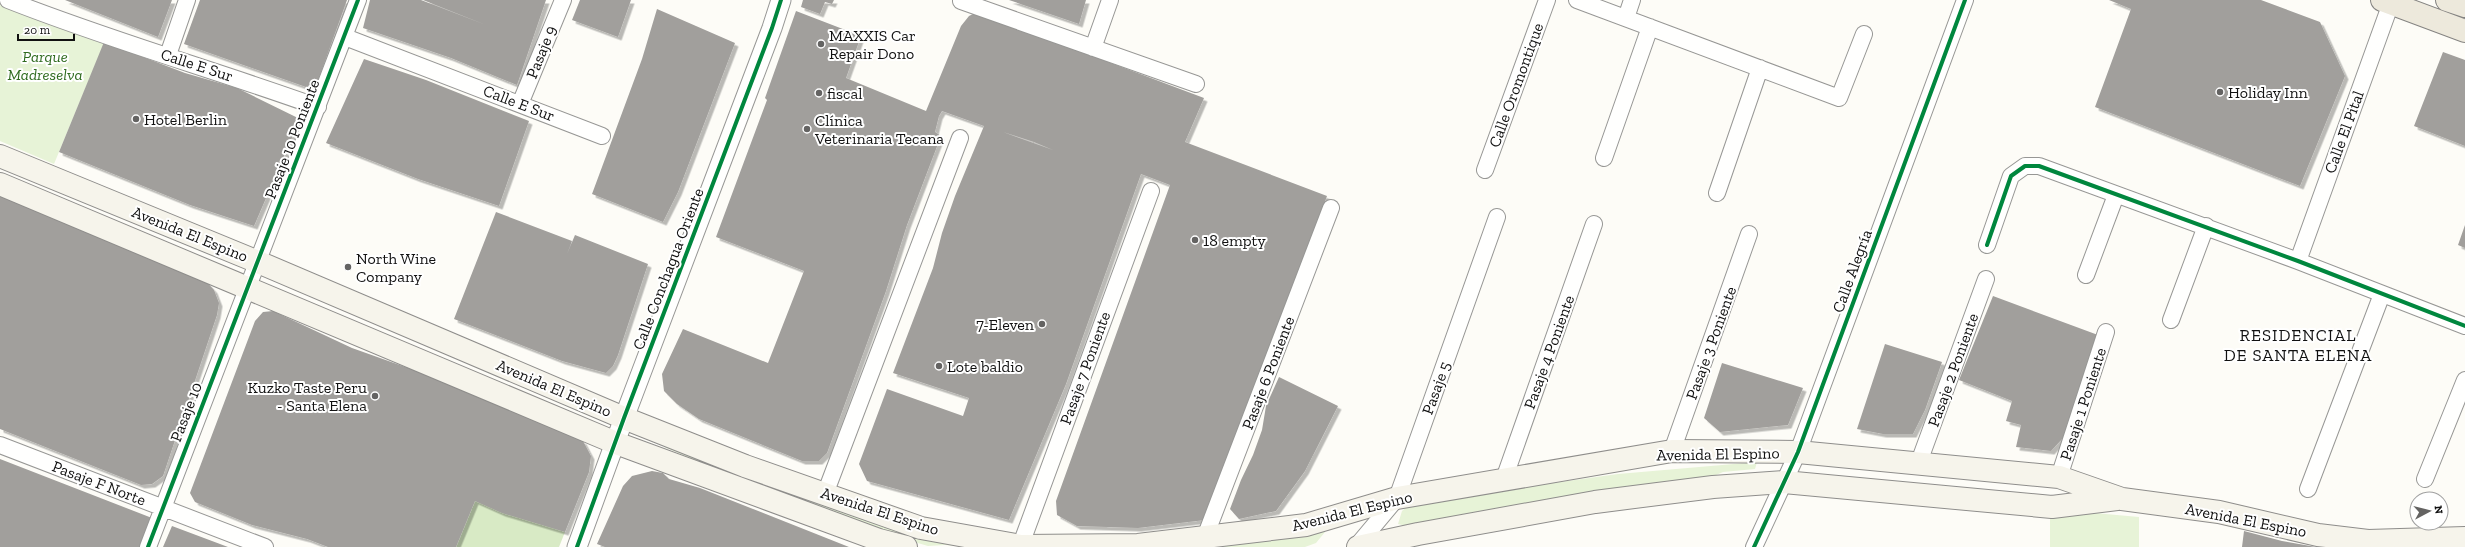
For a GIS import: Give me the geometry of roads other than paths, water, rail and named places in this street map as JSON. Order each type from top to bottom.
[{"type":"main road","points":[[2447,0],[2465,6]]},
{"type":"main road","points":[[2389,1],[2465,31]]},
{"type":"main road","name":"Avenida El Espino","points":[[0,156],[258,262],[624,418],[745,466],[921,528],[1020,546],[1138,545],[1306,525],[1397,498],[1672,451],[1798,452],[2059,476],[2122,499],[2219,512],[2318,535],[2368,541],[2465,538]]},
{"type":"main road","name":"Avenida El Espino","points":[[0,184],[616,443],[879,540],[906,547]]},
{"type":"main road","name":"Avenida El Espino","points":[[1357,547],[1418,534],[1595,502],[1713,487],[1784,482],[2052,507],[2122,499]]},
{"type":"street","points":[[168,55],[187,0]]},
{"type":"street","name":"Pasaje 10 Poniente","points":[[248,287],[358,0]]},
{"type":"street","name":"Pasaje 9","points":[[520,104],[563,0]]},
{"type":"street","name":"Calle Conchagua Oriente","points":[[577,547],[624,418],[772,28],[781,0]]},
{"type":"street","points":[[1093,48],[1110,0]]},
{"type":"street","name":"Calle Oromontique","points":[[1484,170],[1547,0]]},
{"type":"street","points":[[1577,0],[1650,26],[1839,98],[1864,34]]},
{"type":"street","points":[[1626,18],[1632,0]]},
{"type":"street","name":"Calle Alegría","points":[[1754,547],[1798,452],[1965,0]]},
{"type":"street","name":"Calle E Sur","points":[[12,1],[58,20],[168,55],[318,107]]},
{"type":"street","points":[[960,1],[1196,84]]},
{"type":"street","name":"Calle El Pital","points":[[2298,261],[2389,1]]},
{"type":"street","points":[[1604,158],[1650,26]]},
{"type":"street","name":"Calle E Sur","points":[[345,37],[602,136]]},
{"type":"street","points":[[1717,193],[1760,68]]},
{"type":"street","points":[[825,494],[960,138]]},
{"type":"street","points":[[1987,245],[2012,176],[2025,166],[2039,166],[2116,195],[2206,226],[2465,326]]},
{"type":"street","name":"Pasaje 7 Poniente","points":[[1020,546],[1151,191]]},
{"type":"street","points":[[2086,275],[2116,195]]},
{"type":"street","name":"Pasaje 6 Poniente","points":[[1205,537],[1331,208]]},
{"type":"street","name":"Pasaje 5","points":[[1357,547],[1397,498],[1497,217]]},
{"type":"street","name":"Pasaje 4 Poniente","points":[[1504,479],[1594,224]]},
{"type":"street","points":[[2172,320],[2206,226]]},
{"type":"street","name":"Pasaje 3 Poniente","points":[[1672,451],[1750,234]]},
{"type":"street","name":"Pasaje 2 Poniente","points":[[1919,462],[1986,279]]},
{"type":"street","name":"Pasaje 10","points":[[148,547],[248,287]]},
{"type":"street","points":[[2308,489],[2382,294]]},
{"type":"street","name":"Pasaje 1 Poniente","points":[[2059,476],[2106,332]]},
{"type":"street","points":[[2425,479],[2465,380]]},
{"type":"street","name":"Pasaje F Norte","points":[[0,445],[266,547]]},
{"type":"place","name":"MAXXIS Car Repair Dono","points":[[821,44]]},
{"type":"place","name":"Holiday Inn","points":[[2220,92]]},
{"type":"place","name":"fiscal","points":[[819,93]]},
{"type":"place","name":"Hotel Berlin","points":[[136,119]]},
{"type":"place","name":"Clínica Veterinaria Tecana","points":[[807,129]]},
{"type":"place","name":"18 empty","points":[[1195,240]]},
{"type":"place","name":"North Wine Company","points":[[348,267]]},
{"type":"place","name":"7-Eleven","points":[[1042,324]]},
{"type":"place","name":"Lote baldio","points":[[939,366]]},
{"type":"place","name":"Kuzko Taste Peru - Santa Elena","points":[[375,396]]},
{"type":"district","name":"RESIDENCIAL DE SANTA ELENA","points":[[2298,345]]},
{"type":"park label","name":"Parque Madreselva","points":[[45,65]]}]
